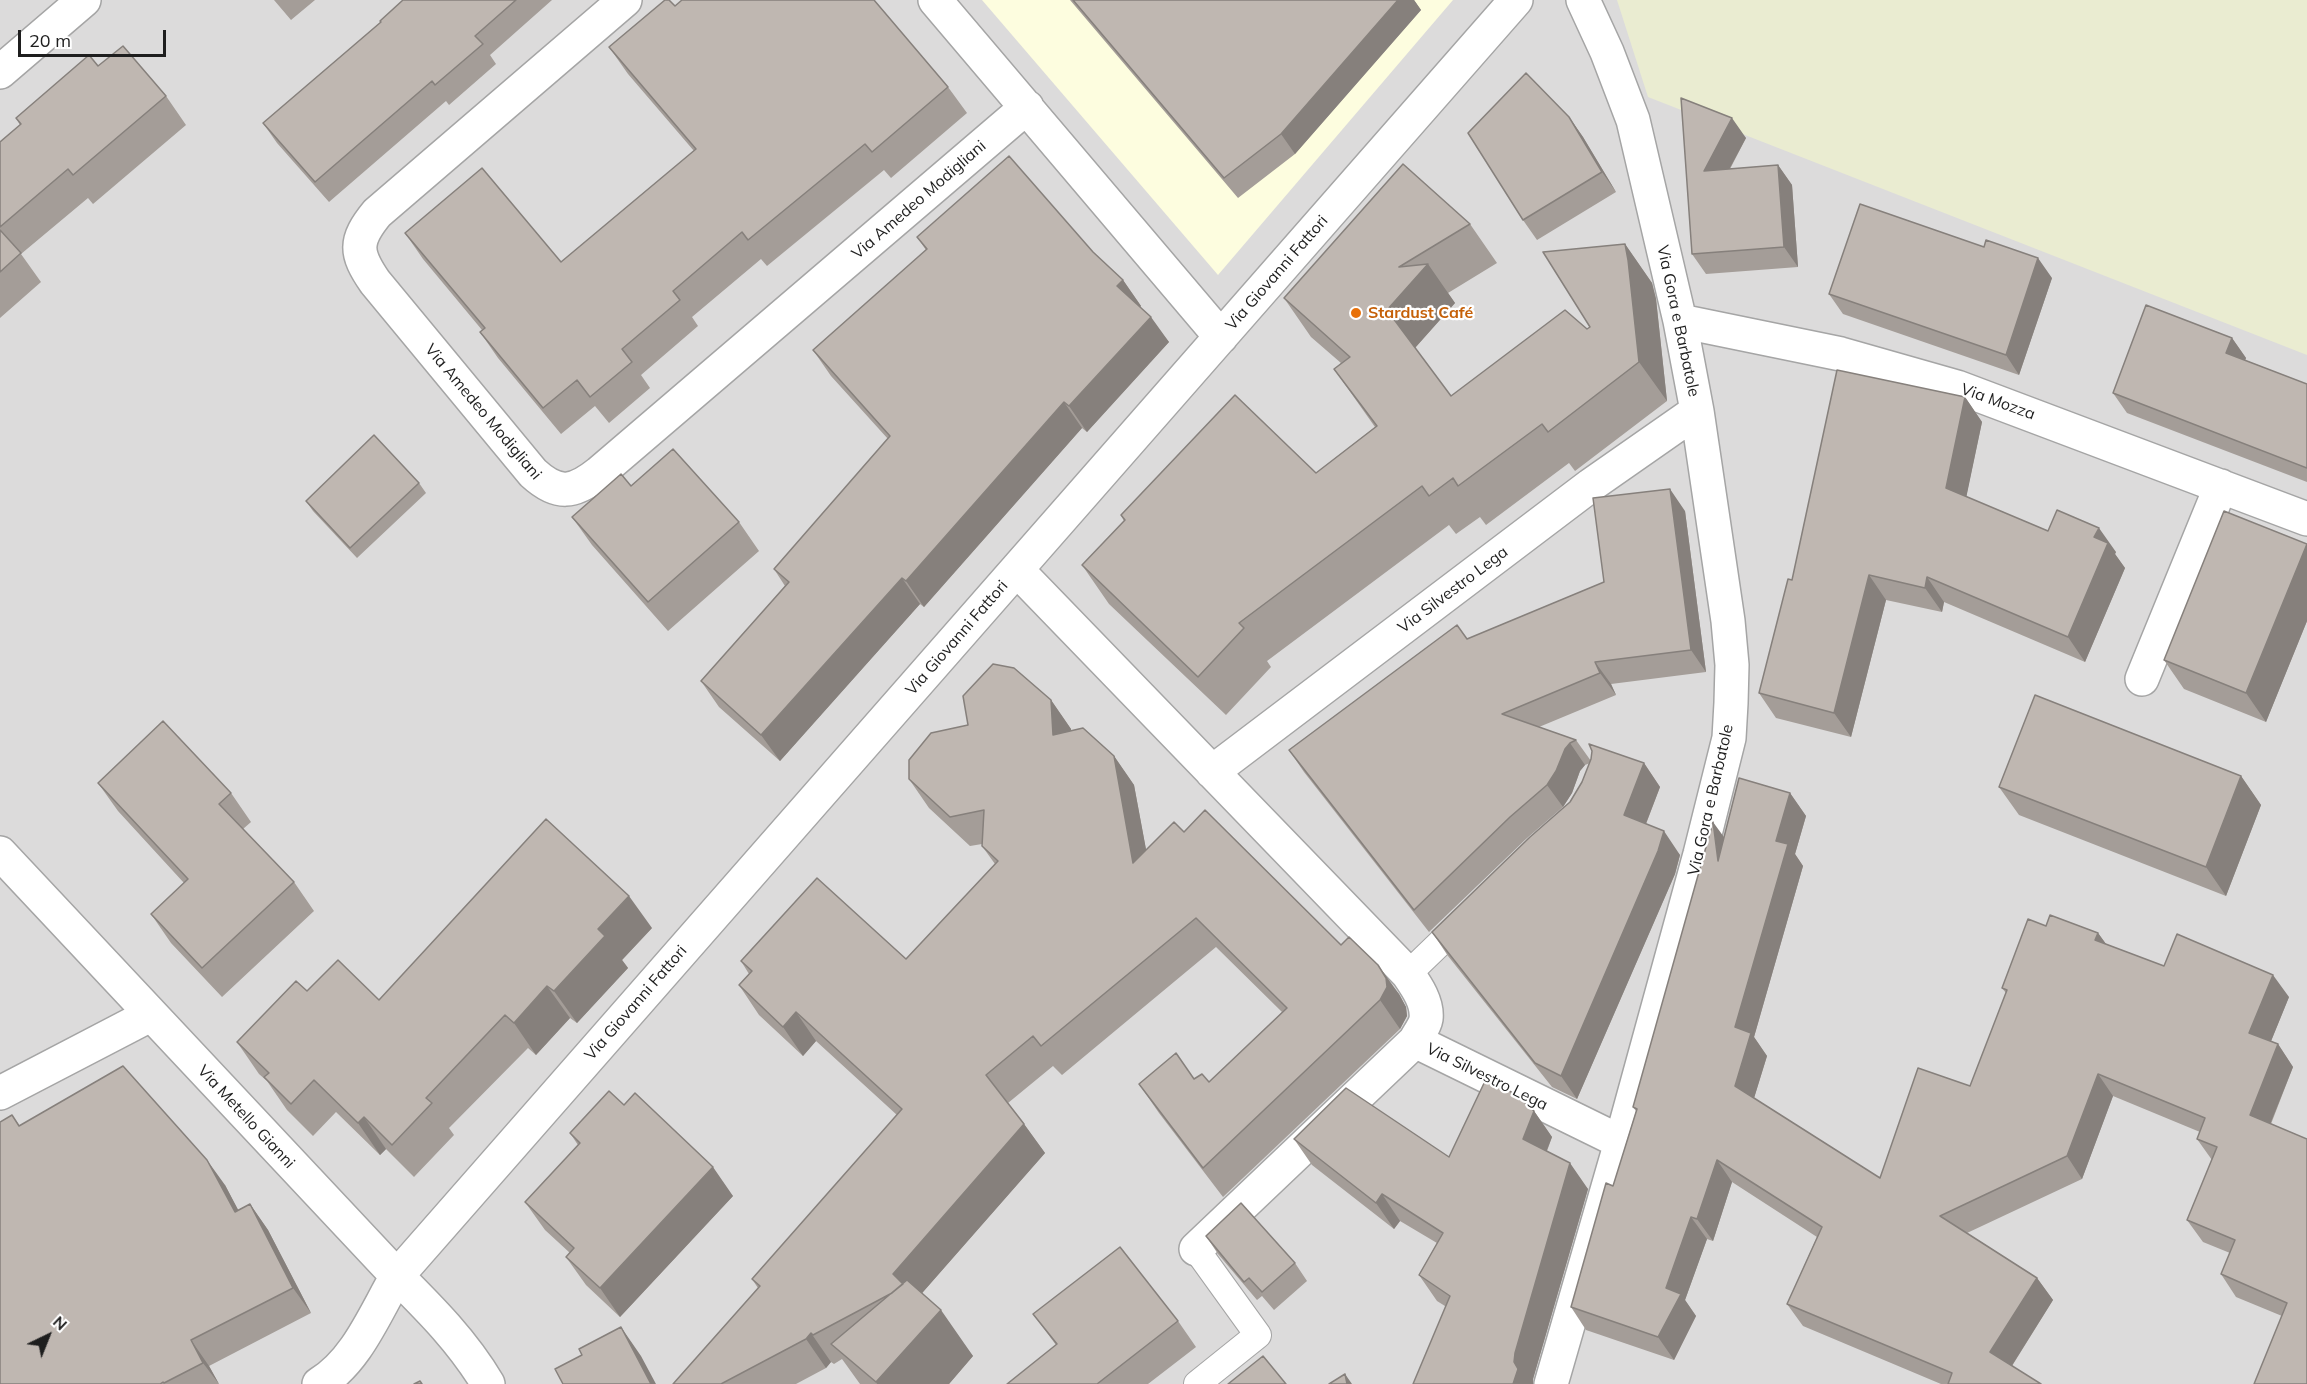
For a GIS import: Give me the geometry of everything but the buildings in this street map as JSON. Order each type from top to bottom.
[{"type":"street","points":[[0,72],[84,0]]},
{"type":"street","name":"Via Amedeo Modigliani","points":[[625,0],[382,208],[370,222],[359,242],[362,262],[375,282],[533,473],[552,487],[572,490],[600,473],[1027,107]]},
{"type":"street","points":[[935,0],[1221,337]]},
{"type":"street","name":"Via Giovanni Fattori","points":[[320,1384],[342,1365],[355,1348],[397,1276],[1516,0]]},
{"type":"street","name":"Via Gora e Barbatole","points":[[1551,1384],[1621,1142],[1700,854],[1729,738],[1732,665],[1728,621],[1697,411],[1680,321],[1633,120],[1607,52],[1583,0]]},
{"type":"street","name":"Via Mozza","points":[[1680,321],[1841,354],[1901,370],[2001,403],[2307,519]]},
{"type":"street","name":"Via Silvestro Lega","points":[[1212,772],[1592,485],[1697,411]]},
{"type":"street","points":[[2142,679],[2221,486]]},
{"type":"street","name":"Via Silvestro Lega","points":[[1017,570],[1408,974],[1425,1003],[1426,1020],[1415,1041],[1621,1142]]},
{"type":"street","name":"Via Metello Gianni","points":[[0,852],[150,1015],[457,1338],[488,1384]]},
{"type":"street","points":[[0,1094],[150,1015]]},
{"type":"street","points":[[1196,1249],[1415,1041]]},
{"type":"lane","points":[[1408,974],[1485,900]]},
{"type":"lane","points":[[1196,1249],[1258,1335],[1197,1384]]},
{"type":"shaded area","points":[[0,0],[2307,0],[2307,1384],[0,1384]]},
{"type":"shaded area","points":[[982,0],[1453,0],[1218,275]]},
{"type":"shaded area","points":[[1617,0],[2307,0],[2307,355],[1648,97]]},
{"type":"place","name":"Stardust Café","points":[[1356,313]]}]
